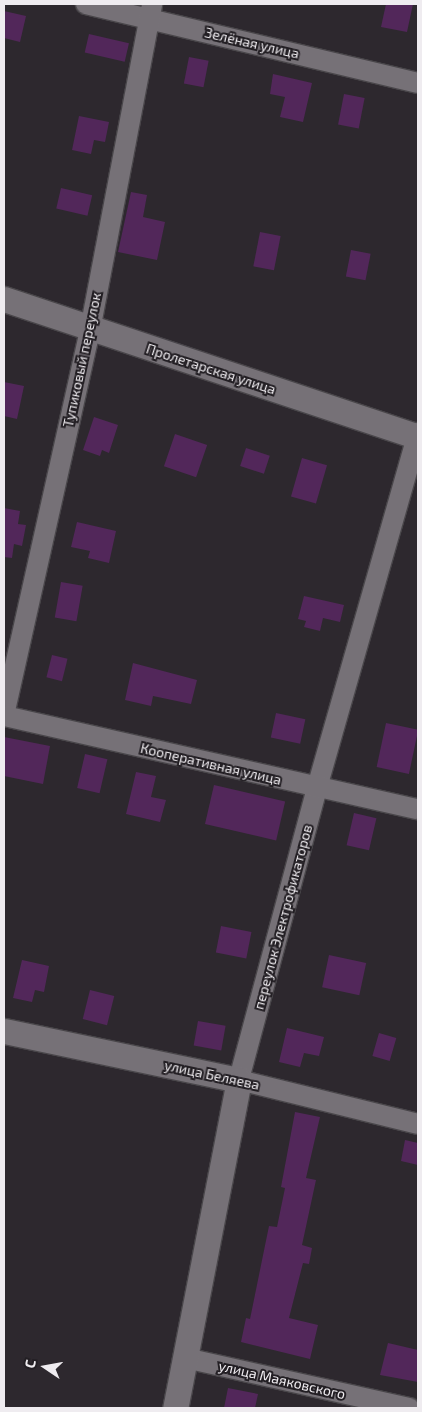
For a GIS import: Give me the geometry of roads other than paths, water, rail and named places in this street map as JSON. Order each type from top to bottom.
[{"type":"street","name":"Зелёная улица","points":[[86,4],[150,11],[418,83]]},
{"type":"street","name":"Тупиковый переулок","points":[[4,716],[90,330],[150,11]]},
{"type":"street","name":"Пролетарская улица","points":[[4,299],[90,330],[417,435]]},
{"type":"street","name":"переулок Электрофикаторов","points":[[175,1408],[239,1080],[317,788],[417,435]]},
{"type":"street","name":"Кооперативная улица","points":[[4,716],[418,810]]},
{"type":"street","name":"улица Беляева","points":[[4,1031],[239,1080],[418,1124]]},
{"type":"street","name":"улица Маяковского","points":[[185,1358],[409,1408]]}]
